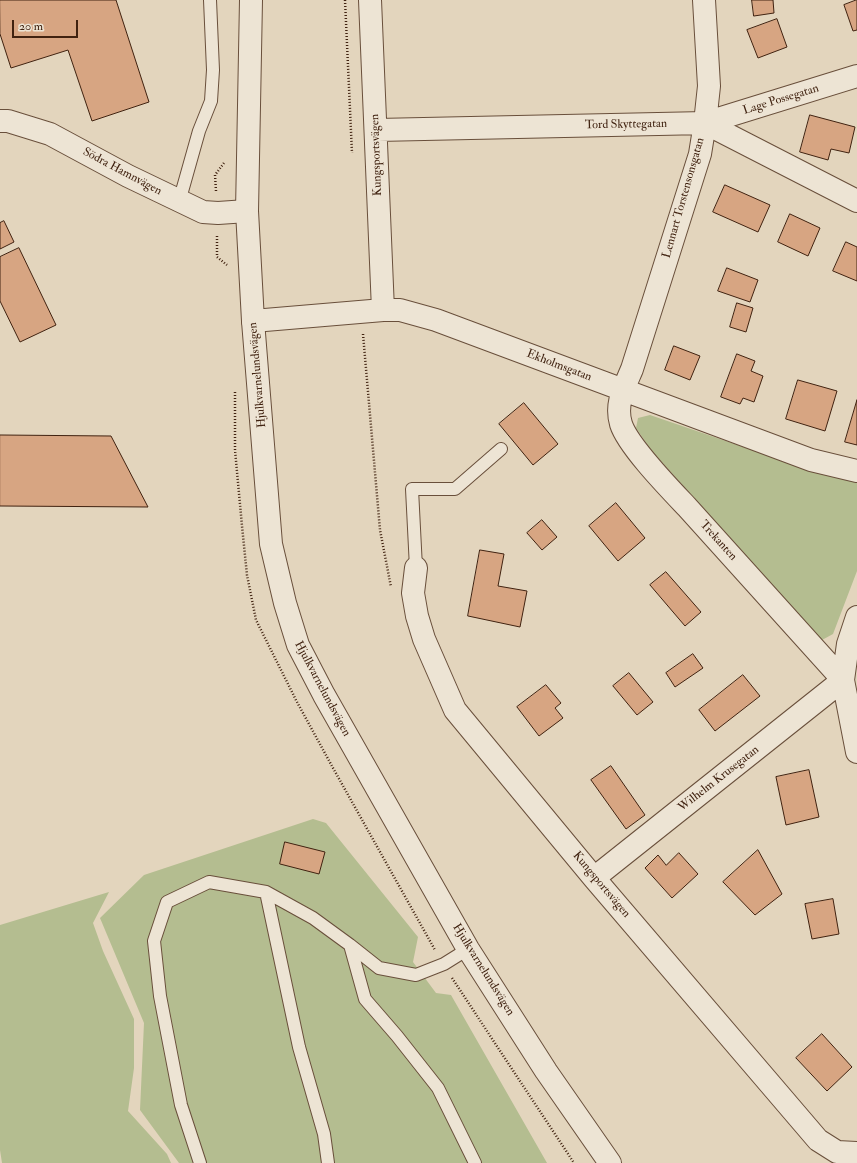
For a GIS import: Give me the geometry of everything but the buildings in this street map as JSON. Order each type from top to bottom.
[{"type":"street","name":"Hjulkvarnelundsvägen","points":[[251,0],[247,211],[254,321],[271,544],[283,595],[298,645],[324,695],[468,949],[546,1071],[610,1163]]},
{"type":"street","name":"Kungsportsvägen","points":[[370,0],[377,130],[382,310]]},
{"type":"street","name":"Lennart Torstensonsgatan","points":[[623,390],[632,369],[700,154],[709,86],[704,0]]},
{"type":"street","name":"Lage Possegatan","points":[[705,123],[857,76]]},
{"type":"street","name":"Södra Hamnvägen","points":[[0,121],[8,121],[50,134],[128,176],[179,202],[203,212],[218,213],[247,211]]},
{"type":"street","name":"Tord Skyttegatan","points":[[377,130],[705,123],[857,201]]},
{"type":"street","name":"Ekholmsgatan","points":[[254,321],[361,311],[400,310],[436,320],[811,460],[857,471]]},
{"type":"street","name":"Trekanten","points":[[623,390],[618,406],[622,426],[638,451],[843,680]]},
{"type":"street","name":"Kungsportsvägen","points":[[416,568],[414,593],[417,616],[424,639],[455,710],[594,878],[818,1140],[837,1152],[857,1153]]},
{"type":"street","points":[[857,616],[848,644],[843,680],[857,752]]},
{"type":"street","name":"Wilhelm Krusegatan","points":[[594,878],[843,680]]},
{"type":"lane","points":[[179,202],[199,132],[211,101],[213,70],[210,0]]},
{"type":"lane","points":[[416,568],[412,489],[455,488],[501,449]]},
{"type":"lane","points":[[200,1163],[180,1105],[160,996],[154,941],[167,902],[209,882],[266,892],[313,918],[379,968],[404,974],[416,975],[444,964],[468,949]]},
{"type":"lane","points":[[266,892],[300,1047],[324,1134],[328,1163]]},
{"type":"lane","points":[[350,945],[365,999],[397,1036],[438,1088],[475,1163]]},
{"type":"path","points":[[345,0],[352,157]]},
{"type":"path","points":[[228,158],[215,175],[218,213],[216,257],[226,264],[229,271]]},
{"type":"path","points":[[361,311],[380,530],[388,580],[393,594]]},
{"type":"path","points":[[234,390],[235,450],[242,526],[247,575],[256,620],[297,702],[333,768],[444,964],[574,1163]]},
{"type":"green space","points":[[650,415],[758,452],[857,483],[857,571],[833,634],[822,640],[651,450],[636,428],[638,418]]},
{"type":"green space","points":[[313,819],[326,823],[418,937],[413,962],[436,993],[451,995],[547,1163],[179,1163],[140,1110],[144,1023],[100,918],[144,875]]},
{"type":"green space","points":[[109,892],[93,923],[103,951],[134,1019],[134,1068],[128,1111],[167,1154],[171,1163],[2,1163],[0,1150],[0,925]]}]
